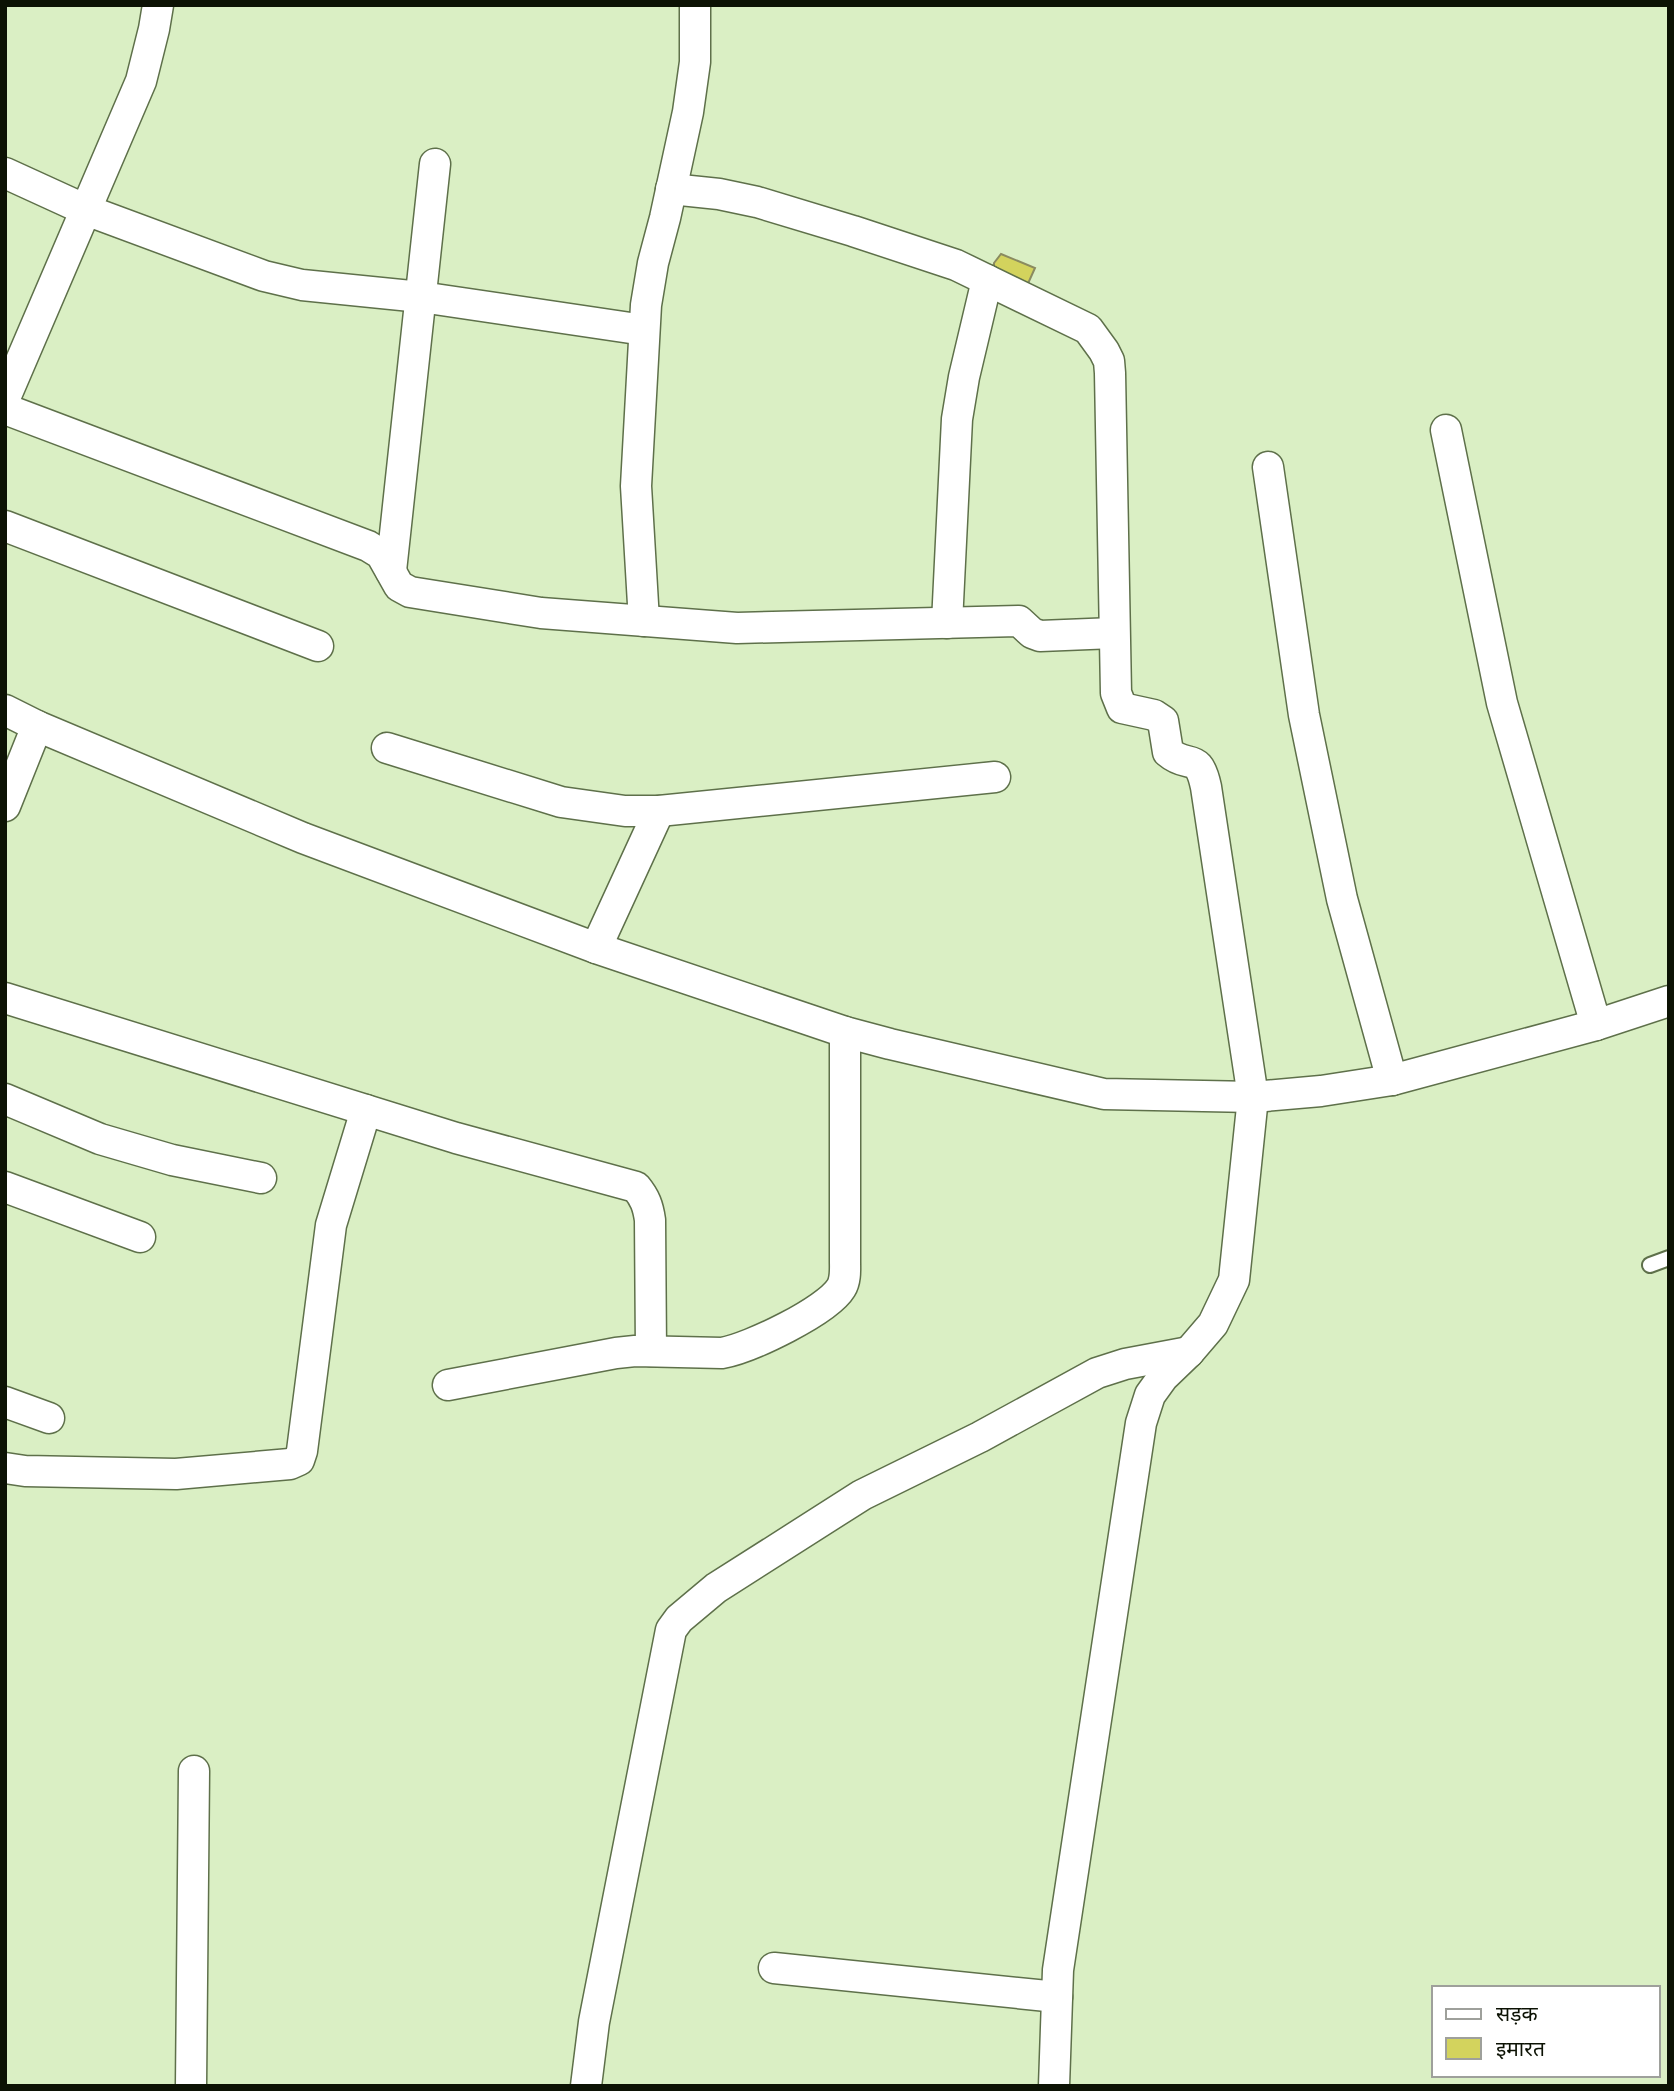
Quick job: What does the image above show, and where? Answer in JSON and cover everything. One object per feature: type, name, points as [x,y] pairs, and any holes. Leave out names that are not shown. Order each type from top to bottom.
[{"type":"street","points":[[5,398],[141,81],[158,5]]},
{"type":"street","points":[[644,621],[636,486],[646,304],[688,112],[695,62],[695,5]]},
{"type":"street","points":[[391,571],[435,164]]},
{"type":"street","points":[[5,173],[86,210],[264,276],[302,285],[421,298],[644,330]]},
{"type":"street","points":[[671,189],[719,194],[757,202],[956,265],[1088,329],[1109,361],[1115,693],[1122,708],[1154,715],[1163,721],[1168,752],[1181,760],[1194,761],[1203,773],[1253,1097],[1234,1280],[1213,1324],[1163,1377],[1150,1395],[1141,1423],[1058,1970],[1054,2086]]},
{"type":"street","points":[[947,623],[957,419],[987,280]]},
{"type":"street","points":[[5,408],[368,546],[381,554],[399,586],[410,592],[541,612],[737,628],[1019,621],[1032,633],[1040,636],[1114,633]]},
{"type":"street","points":[[1446,430],[1502,703],[1596,1025]]},
{"type":"street","points":[[1268,467],[1304,715],[1342,899],[1392,1080]]},
{"type":"street","points":[[5,526],[318,646]]},
{"type":"street","points":[[5,710],[303,838],[596,948],[845,1032],[1104,1094],[1253,1097],[1321,1091],[1392,1080],[1596,1025],[1669,1001]]},
{"type":"street","points":[[5,806],[37,726]]},
{"type":"street","points":[[387,748],[561,802],[625,811],[659,810],[995,777]]},
{"type":"street","points":[[596,948],[659,810]]},
{"type":"street","points":[[5,998],[456,1138],[636,1187],[648,1206],[650,1220],[651,1352]]},
{"type":"street","points":[[447,1385],[635,1350],[722,1353],[735,1351],[824,1306],[844,1284],[845,1032]]},
{"type":"street","points":[[5,1099],[100,1139],[172,1160],[261,1178]]},
{"type":"street","points":[[5,1468],[25,1471],[176,1474],[290,1464],[299,1460],[331,1225],[366,1110]]},
{"type":"street","points":[[5,1187],[140,1237]]},
{"type":"street","points":[[586,2086],[594,2022],[671,1630],[679,1619],[716,1588],[862,1495],[980,1437],[1097,1373],[1125,1364],[1189,1352]]},
{"type":"street","points":[[5,1402],[48,1418]]},
{"type":"street","points":[[191,2086],[194,1771]]},
{"type":"street","points":[[774,1968],[1057,1997]]},
{"type":"lane","points":[[1650,1265],[1669,1258]]},
{"type":"building","points":[[1001,254],[1035,268],[1026,288],[994,275],[994,263]]}]
